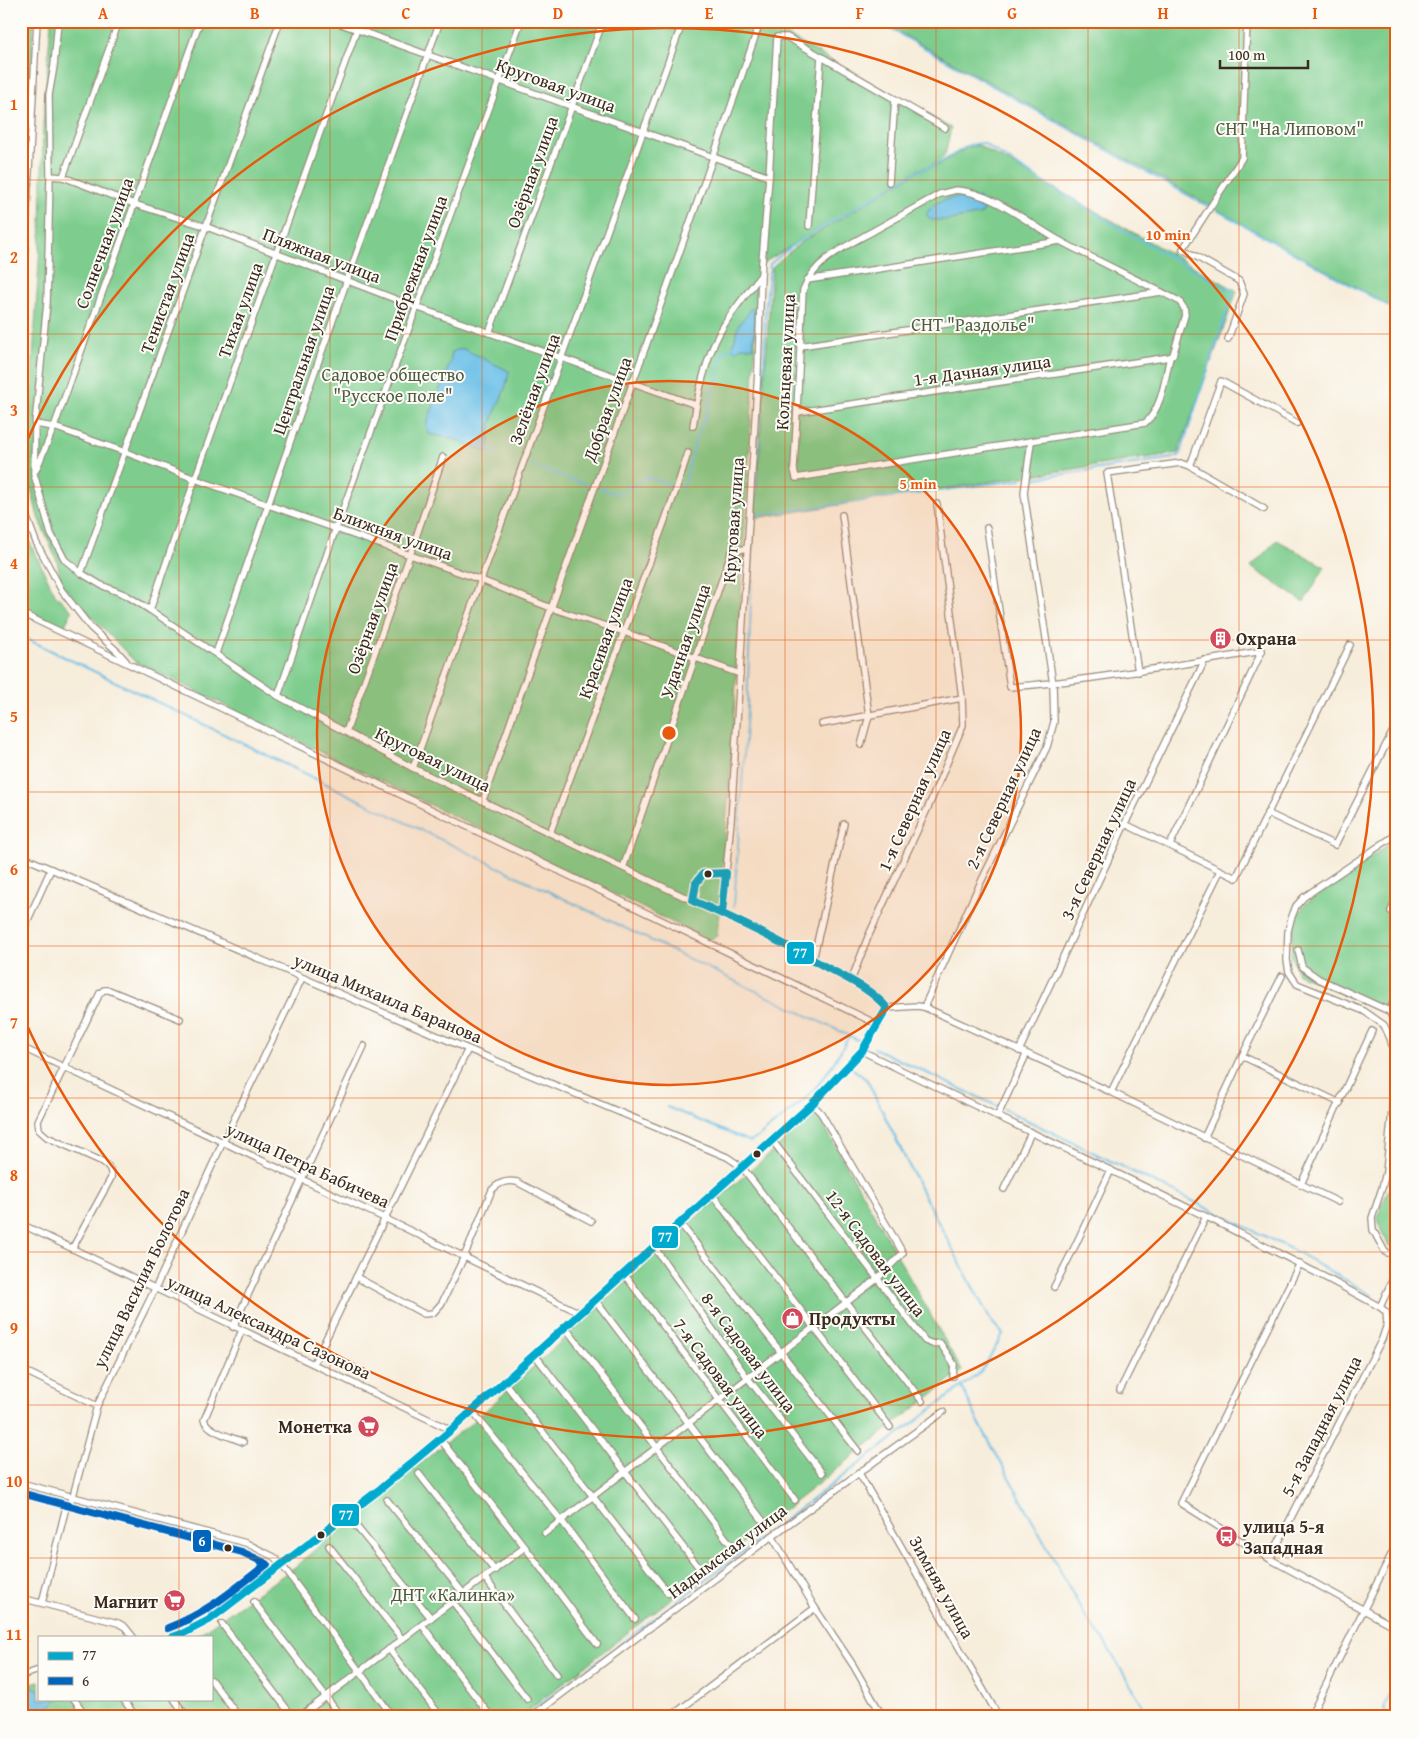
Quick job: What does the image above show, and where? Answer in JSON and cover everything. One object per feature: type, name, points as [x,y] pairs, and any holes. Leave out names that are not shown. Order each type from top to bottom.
[{"type":"street","points":[[21,319],[37,21]]},
{"type":"street","name":"Круговая улица","points":[[58,21],[49,95],[50,176],[47,303],[35,424],[34,474],[51,534],[65,560],[80,573],[101,585],[126,595],[150,610],[278,696],[413,768],[722,913],[731,821],[758,370],[761,275],[777,36],[787,37],[820,57]]},
{"type":"street","points":[[63,177],[119,21]]},
{"type":"street","name":"Солнечная улица","points":[[34,474],[54,427],[200,21]]},
{"type":"street","name":"Тенистая улица","points":[[80,573],[280,21]]},
{"type":"street","name":"Круговая улица","points":[[333,21],[769,177]]},
{"type":"street","name":"Тихая улица","points":[[150,610],[195,478],[360,21]]},
{"type":"street","name":"Центральная улица","points":[[216,653],[440,21]]},
{"type":"street","name":"Прибрежная улица","points":[[278,696],[336,528],[522,21]]},
{"type":"street","name":"Озёрная улица","points":[[490,333],[603,21]]},
{"type":"street","name":"Зелёная улица","points":[[413,768],[683,21]]},
{"type":"street","points":[[1228,339],[1244,294],[1240,281],[1184,249],[1242,158],[1247,21]]},
{"type":"street","name":"Добрая улица","points":[[483,800],[714,158],[758,28]]},
{"type":"street","points":[[809,226],[820,57],[945,128]]},
{"type":"street","points":[[889,182],[895,99]]},
{"type":"street","name":"Пляжная улица","points":[[50,176],[63,177],[134,204],[206,227],[416,307],[696,405]]},
{"type":"street","name":"Кольцевая улица","points":[[956,190],[969,191],[986,197],[1060,241],[1179,301],[1184,308],[1185,315],[1152,418],[1145,423],[796,478],[794,469],[803,290],[807,280],[823,262],[845,246],[940,194],[956,190]]},
{"type":"street","points":[[807,280],[1060,241]]},
{"type":"street","points":[[693,426],[696,405],[710,356],[724,323],[761,275]]},
{"type":"street","points":[[800,346],[1161,292]]},
{"type":"street","name":"1-я Дачная улица","points":[[798,412],[1170,357]]},
{"type":"street","points":[[1190,466],[1221,381],[1297,423]]},
{"type":"street","name":"Ближняя улица","points":[[35,424],[54,427],[125,452],[481,580],[551,608],[740,674]]},
{"type":"street","name":"2-я Северная улица","points":[[924,1007],[976,892],[1047,747],[1054,722],[1053,684],[1024,493],[1030,442]]},
{"type":"street","name":"Красивая улица","points":[[550,833],[688,453]]},
{"type":"street","name":"Озёрная улица","points":[[346,732],[410,555],[443,456]]},
{"type":"street","points":[[1138,672],[1107,474],[1182,463],[1264,509]]},
{"type":"street","points":[[21,502],[36,542],[62,591],[91,628],[118,652],[127,663]]},
{"type":"street","name":"1-я Северная улица","points":[[851,981],[868,938],[930,803],[963,725],[962,698],[937,504]]},
{"type":"street","points":[[842,516],[868,716],[861,745]]},
{"type":"street","points":[[987,528],[1010,687],[1053,684],[1138,672],[1262,651],[1170,845]]},
{"type":"street","name":"Удачная улица","points":[[623,868],[731,553],[746,548]]},
{"type":"street","points":[[21,613],[878,1025]]},
{"type":"street","points":[[1125,824],[1236,878],[1350,645]]},
{"type":"street","name":"3-я Северная улица","points":[[1019,1051],[1125,824],[1205,660]]},
{"type":"street","points":[[822,724],[962,698]]},
{"type":"street","points":[[1267,813],[1335,845],[1397,723]]},
{"type":"street","points":[[813,960],[844,824]]},
{"type":"street","points":[[1397,834],[1304,897],[1296,906],[1291,919],[1287,946],[1289,972],[1297,984],[1364,1011],[1384,1025],[1390,1038],[1395,1056],[1396,1070],[1386,1172],[1372,1218],[1373,1230],[1385,1252],[1397,1256]]},
{"type":"street","name":"улица Михаила Баранова","points":[[21,856],[468,1049],[726,1157],[742,1167]]},
{"type":"street","points":[[21,935],[52,869]]},
{"type":"street","points":[[1111,1092],[1220,871]]},
{"type":"street","points":[[1391,911],[1397,899]]},
{"type":"street","points":[[722,913],[869,990],[887,1008]]},
{"type":"street","points":[[1298,950],[1302,968],[1319,979],[1389,1011],[1397,1026]]},
{"type":"street","points":[[1204,1138],[1282,976]]},
{"type":"street","name":"улица Василия Болотова","points":[[42,1603],[65,1511],[73,1496],[97,1406],[302,978]]},
{"type":"street","points":[[72,1249],[112,1174],[110,1168],[103,1162],[46,1137],[39,1130],[38,1121],[100,993],[104,990],[109,990],[180,1019]]},
{"type":"street","points":[[1389,1011],[1397,996]]},
{"type":"street","points":[[887,1008],[924,1007],[1111,1092],[1338,1202]]},
{"type":"street","points":[[175,1636],[209,1620],[379,1490],[451,1430],[812,1104],[862,1051],[887,1008]]},
{"type":"street","points":[[1301,1184],[1372,1031]]},
{"type":"street","points":[[233,1326],[364,1046]]},
{"type":"street","name":"улица Петра Бабичева","points":[[21,1047],[384,1218],[580,1314]]},
{"type":"street","points":[[314,1363],[468,1049]]},
{"type":"street","points":[[862,1051],[1300,1263],[1380,1307],[1397,1270]]},
{"type":"street","points":[[997,1117],[1026,1055]]},
{"type":"street","points":[[1242,1056],[1340,1103]]},
{"type":"street","points":[[544,1533],[877,1279],[903,1254],[821,1113],[812,1104]]},
{"type":"street","points":[[1004,1190],[1031,1133]]},
{"type":"street","name":"12-я Садовая улица","points":[[772,1140],[925,1342],[940,1343],[954,1364],[953,1376]]},
{"type":"street","points":[[742,1167],[922,1401]]},
{"type":"street","points":[[1054,1287],[1076,1246],[1111,1170]]},
{"type":"street","points":[[356,1277],[424,1314],[436,1310],[442,1303],[464,1257],[492,1190],[502,1182],[518,1182],[591,1221]]},
{"type":"street","points":[[712,1194],[890,1427]]},
{"type":"street","points":[[1120,1390],[1206,1217]]},
{"type":"street","points":[[680,1223],[858,1451]]},
{"type":"street","name":"улица Александра Сазонова","points":[[21,1224],[451,1430]]},
{"type":"street","name":"8-я Садовая улица","points":[[654,1247],[747,1377],[822,1473]]},
{"type":"street","points":[[1300,1263],[1181,1503],[1270,1559],[1397,1628]]},
{"type":"street","name":"7-я Садовая улица","points":[[624,1274],[795,1500]]},
{"type":"street","points":[[594,1300],[763,1521]]},
{"type":"street","name":"5-я Западная улица","points":[[1270,1559],[1382,1339],[1387,1324],[1386,1312],[1380,1307]]},
{"type":"street","points":[[564,1327],[731,1545]]},
{"type":"street","points":[[242,1330],[204,1420],[205,1424],[211,1428],[243,1442]]},
{"type":"street","points":[[534,1354],[700,1569]]},
{"type":"street","points":[[21,1369],[97,1406]]},
{"type":"street","points":[[504,1382],[668,1593]]},
{"type":"street","points":[[472,1411],[561,1520],[635,1619]]},
{"type":"street","name":"Надымская улица","points":[[534,1716],[772,1536],[943,1412]]},
{"type":"street","points":[[440,1439],[525,1547],[597,1644]]},
{"type":"street","name":"Зимняя улица","points":[[859,1473],[999,1717]]},
{"type":"street","points":[[418,1474],[495,1571]]},
{"type":"street","points":[[21,1483],[246,1543],[274,1557],[282,1565],[392,1717]]},
{"type":"street","points":[[387,1500],[464,1594]]},
{"type":"street","points":[[356,1526],[431,1618]]},
{"type":"street","points":[[772,1536],[815,1608],[853,1665],[883,1717]]},
{"type":"street","points":[[1310,1717],[1397,1543]]},
{"type":"street","points":[[329,1546],[402,1639]]},
{"type":"street","points":[[299,1717],[525,1547]]},
{"type":"street","points":[[485,1578],[557,1675]]},
{"type":"street","points":[[21,1598],[118,1623],[125,1627],[133,1636]]},
{"type":"street","points":[[254,1602],[341,1717]]},
{"type":"street","points":[[453,1602],[527,1699]]},
{"type":"street","points":[[670,1717],[815,1608]]},
{"type":"street","points":[[222,1624],[293,1717]]},
{"type":"street","points":[[422,1625],[491,1717]]},
{"type":"street","points":[[389,1649],[441,1717]]},
{"type":"street","points":[[21,1676],[38,1670]]},
{"type":"street","points":[[212,1681],[238,1717]]},
{"type":"street","points":[[75,1700],[87,1717]]},
{"type":"street","points":[[124,1700],[136,1717]]},
{"type":"street","points":[[175,1700],[187,1717]]},
{"type":"green space","points":[[21,21],[34,21],[21,251]]},
{"type":"green space","name":"Садовое общество \"Русское поле\"","points":[[51,21],[762,21],[951,128],[946,152],[936,163],[919,169],[760,265],[732,749],[717,936],[709,940],[134,661],[62,585],[57,561],[38,517],[26,470],[41,230],[43,125]]},
{"type":"green space","name":"СНТ \"На Липовом\"","points":[[879,21],[1397,21],[1397,310]]},
{"type":"green space","name":"СНТ \"Раздолье\"","points":[[978,145],[1237,291],[1178,453],[755,518],[772,267],[800,243],[919,171],[936,166],[968,147]]},
{"type":"green space","points":[[21,512],[27,537],[55,594],[72,611],[64,627],[21,608]]},
{"type":"green space","points":[[1277,540],[1325,567],[1304,602],[1251,567]]},
{"type":"green space","points":[[1397,838],[1397,1044],[1385,1012],[1298,974],[1291,956],[1294,921],[1304,905]]},
{"type":"green space","name":"ДНТ «Калинка»","points":[[817,1113],[962,1371],[520,1717],[21,1717],[21,1686],[38,1681],[38,1700],[212,1700],[212,1636],[196,1636],[295,1567],[366,1506],[473,1422],[699,1215]]},
{"type":"green space","points":[[1397,1136],[1397,1249],[1388,1245],[1377,1217],[1393,1179]]},
{"type":"water","points":[[969,197],[979,198],[983,203],[984,210],[982,214],[950,220],[932,220],[926,215],[929,209],[939,202]]},
{"type":"water","points":[[750,309],[754,309],[753,348],[741,347],[736,352],[732,348],[737,329]]},
{"type":"water","points":[[462,348],[509,371],[506,386],[490,428],[488,452],[457,440],[429,434],[426,425],[450,363],[452,352]]},
{"type":"water","points":[[33,1686],[38,1689],[38,1700],[57,1700],[36,1715],[21,1715],[21,1703],[24,1700],[21,1700],[21,1696],[28,1693],[28,1690]]},
{"type":"waterway","points":[[876,21],[1207,206]]},
{"type":"waterway","points":[[734,906],[747,710],[754,515],[765,317],[770,264],[796,243],[919,170],[936,165],[969,145],[983,143],[1075,202],[1233,292],[1180,455],[1173,458],[1030,479]]},
{"type":"waterway","points":[[1218,211],[1397,311]]},
{"type":"waterway","points":[[683,489],[697,434],[705,419],[724,352],[734,346]]},
{"type":"waterway","points":[[489,449],[498,453]]},
{"type":"waterway","points":[[530,465],[590,486]]},
{"type":"waterway","points":[[600,488],[618,494],[647,477],[674,486]]},
{"type":"waterway","points":[[754,515],[1021,480]]},
{"type":"waterway","points":[[21,636],[860,1041]]},
{"type":"waterway","points":[[667,1107],[751,1142],[808,1096],[831,1067],[849,1036]]},
{"type":"waterway","points":[[874,1048],[999,1107]]},
{"type":"waterway","points":[[524,1717],[981,1372],[1003,1334],[991,1321],[920,1188],[867,1080],[853,1069]]},
{"type":"waterway","points":[[1004,1109],[1295,1251],[1372,1295]]},
{"type":"waterway","points":[[1388,1308],[1397,1316]]},
{"type":"waterway","points":[[962,1387],[977,1419],[1085,1616],[1102,1638],[1150,1717]]},
{"type":"waterway","points":[[1385,1717],[1385,1706],[1397,1676]]},
{"type":"transit line","name":"77","points":[[176,1636],[209,1620],[379,1490],[451,1430],[812,1104],[862,1051],[887,1008],[880,1001],[857,984],[792,948],[693,901],[696,883],[703,874],[726,873],[722,913]]},
{"type":"transit line","name":"6","points":[[21,1493],[242,1552],[267,1564],[232,1592],[208,1608],[168,1628]]},
{"type":"place","name":"Охрана","points":[[1220,638]]},
{"type":"place","name":"Продукты","points":[[793,1318]]},
{"type":"place","name":"Монетка","points":[[368,1426]]},
{"type":"place","name":"улица 5-я Западная","points":[[1227,1536]]},
{"type":"place","name":"Магнит","points":[[174,1601]]}]
